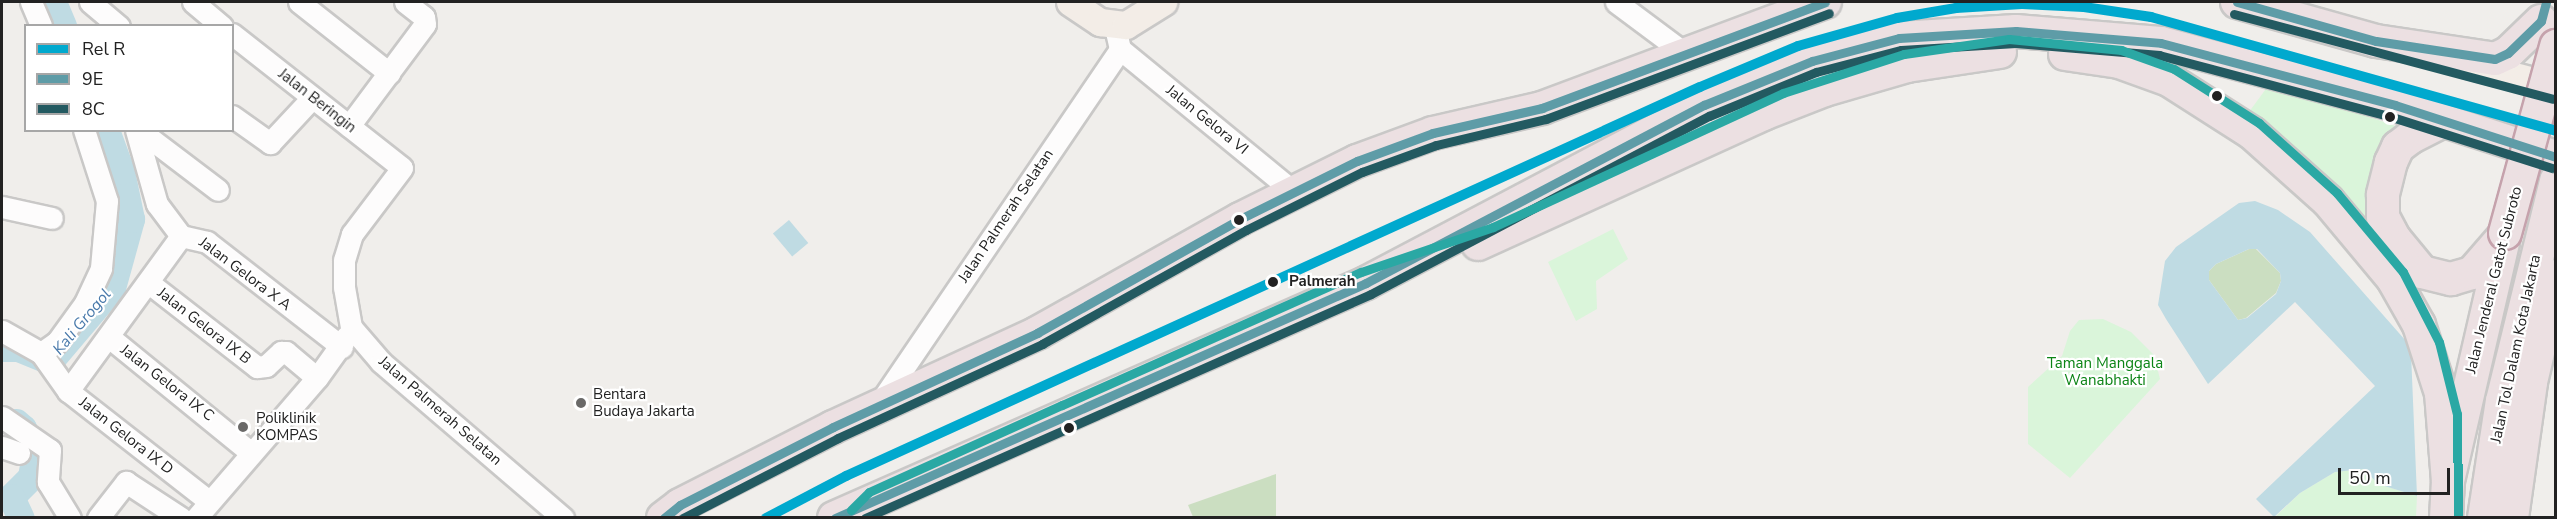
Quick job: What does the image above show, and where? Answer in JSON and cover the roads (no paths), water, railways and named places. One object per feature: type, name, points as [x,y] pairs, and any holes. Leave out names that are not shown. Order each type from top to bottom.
[{"type":"highway","points":[[663,518],[690,500],[879,405],[1037,333],[1293,191],[1395,144],[1542,108],[1825,2]]},
{"type":"highway","points":[[2237,2],[2376,40],[2495,59],[2508,53],[2547,23]]},
{"type":"highway","points":[[2547,23],[2541,58],[2556,71]]},
{"type":"highway","name":"Jalan Jenderal Gatot Subroto","points":[[2446,518],[2448,481],[2505,235],[2547,23]]},
{"type":"highway","points":[[834,518],[867,510],[1366,284],[1704,105],[1812,61],[1899,38],[2161,43],[2272,70],[2556,157]]},
{"type":"highway","points":[[2013,41],[2119,62],[2169,80],[2228,115],[2312,185],[2393,279],[2419,325],[2441,393],[2448,481]]},
{"type":"highway","points":[[2443,121],[2398,147],[2391,162],[2383,195],[2384,217],[2394,238],[2422,272],[2451,279],[2472,273],[2505,235]]},
{"type":"highway","name":"Jalan Tol Dalam Kota Jakarta","points":[[2512,518],[2532,318],[2556,181]]},
{"type":"highway","name":"Jalan Tol Dalam Kota Jakarta","points":[[2484,518],[2502,401],[2532,318],[2556,276]]},
{"type":"main road","points":[[1070,2],[1100,22],[1111,25],[1126,25],[1147,3]]},
{"type":"main road","points":[[2376,40],[2556,87]]},
{"type":"street","points":[[31,2],[40,24]]},
{"type":"street","points":[[90,2],[117,24]]},
{"type":"street","points":[[193,2],[220,24]]},
{"type":"street","points":[[299,2],[389,73]]},
{"type":"street","points":[[349,126],[426,22],[405,2]]},
{"type":"street","points":[[1616,2],[1687,55]]},
{"type":"street","name":"Jalan Gelora VI","points":[[1111,25],[1293,191]]},
{"type":"street","name":"Jalan Palmerah Selatan","points":[[879,405],[1111,25]]},
{"type":"street","name":"Jalan Beringin","points":[[234,36],[402,168],[352,234],[344,260],[344,287],[351,327]]},
{"type":"street","points":[[234,117],[270,143],[312,98]]},
{"type":"street","points":[[45,358],[85,303],[101,268],[107,201],[85,132]]},
{"type":"street","name":"Jalan Gelora X A","points":[[139,132],[157,204],[182,236],[197,237],[207,242],[342,347]]},
{"type":"street","points":[[141,132],[218,190]]},
{"type":"street","points":[[2,207],[52,218]]},
{"type":"street","name":"Jalan Gelora IX D","points":[[182,236],[68,391],[202,509]]},
{"type":"street","name":"Jalan Gelora IX B","points":[[149,283],[257,367],[266,366],[281,352],[286,352],[317,378]]},
{"type":"street","points":[[202,509],[317,378],[342,347],[351,327]]},
{"type":"street","name":"Jalan Palmerah Selatan","points":[[351,327],[381,362],[563,518]]},
{"type":"street","points":[[2,331],[45,358],[68,391]]},
{"type":"street","name":"Jalan Gelora IX C","points":[[109,337],[251,453]]},
{"type":"street","points":[[8,421],[50,450],[48,482],[70,518]]},
{"type":"street","points":[[98,518],[126,482],[181,518]]},
{"type":"water","points":[[2255,201],[2278,210],[2310,232],[2406,341],[2411,353],[2417,496],[2378,484],[2364,469],[2335,472],[2300,493],[2274,517],[2256,499],[2375,386],[2295,302],[2208,384],[2158,305],[2165,261],[2176,247],[2239,203]],"holes":[[[2249,249],[2257,249],[2280,273],[2281,281],[2276,294],[2247,318],[2238,320],[2209,280],[2209,271],[2216,264]]]},
{"type":"water","points":[[789,220],[808,243],[792,256],[773,233]]},
{"type":"waterway","name":"Kali Grogol","points":[[53,2],[62,24]]},
{"type":"waterway","name":"Kali Grogol","points":[[2,348],[18,348],[50,361],[112,288],[131,219],[121,171],[107,132]]},
{"type":"waterway","name":"Kali Grogol","points":[[16,422],[23,428],[35,454],[31,477],[11,497],[21,518]]},
{"type":"rail line","name":"R","points":[[766,518],[846,476],[1700,87],[1798,46],[1897,18],[1956,8],[2022,4],[2084,7],[2151,17],[2556,131]]},
{"type":"place","name":"Palmerah","points":[[1273,282]]},
{"type":"place","name":"Bentara Budaya Jakarta","points":[[581,403]]},
{"type":"place","name":"Poliklinik KOMPAS","points":[[243,427]]},
{"type":"park label","name":"Taman Manggala Wanabhakti","points":[[2105,372]]}]
